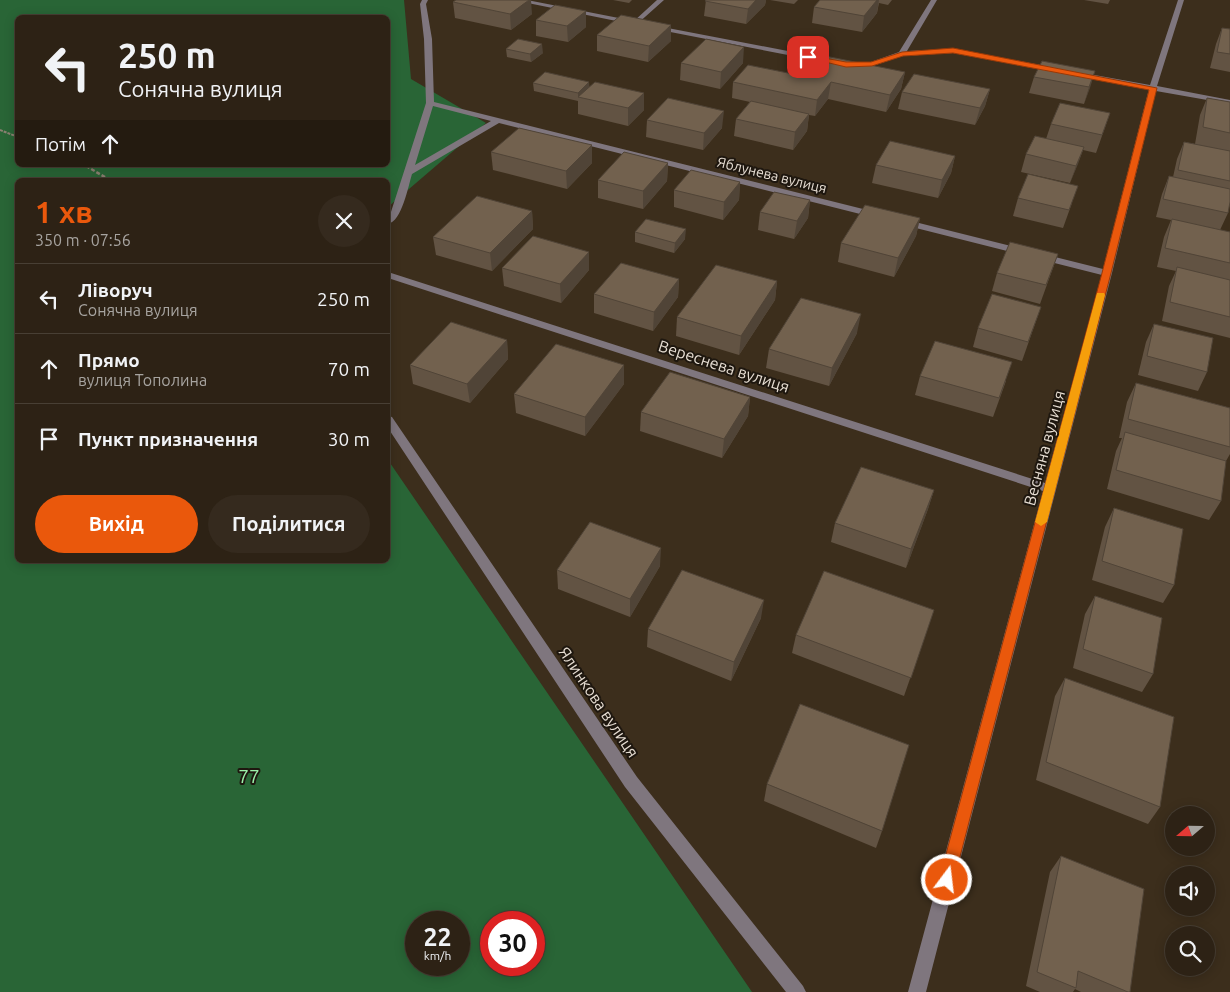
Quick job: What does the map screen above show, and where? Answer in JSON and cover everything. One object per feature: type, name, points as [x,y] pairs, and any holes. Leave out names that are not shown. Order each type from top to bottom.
[{"type":"street","points":[[390,219],[394,216],[430,103],[428,39],[423,4],[425,0]]},
{"type":"street","points":[[516,0],[846,64],[872,64],[902,54],[953,50],[1230,102]]},
{"type":"street","points":[[636,23],[661,0]]},
{"type":"street","points":[[902,54],[934,0]]},
{"type":"street","name":"Весняна вулиця","points":[[917,992],[1107,273],[1153,88],[1181,0]]},
{"type":"street","name":"Яблунева вулиця","points":[[430,103],[1107,273]]},
{"type":"street","points":[[408,174],[498,120]]},
{"type":"street","name":"Вереснева вулиця","points":[[390,276],[1050,489]]},
{"type":"street","name":"Ялинкова вулиця","points":[[390,423],[632,782],[797,992]]},
{"type":"path","points":[[0,130],[15,136]]},
{"type":"path","points":[[87,167],[107,178]]},
{"type":"green space","name":"77","points":[[0,0],[404,0],[411,79],[486,123],[390,205],[390,178],[15,178],[15,563],[390,563],[390,463],[752,992],[0,992]]},
{"type":"building","points":[[456,0],[529,0],[510,14],[453,2]]},
{"type":"building","points":[[706,0],[756,0],[748,9]]},
{"type":"building","points":[[820,0],[877,0],[864,16],[814,7]]},
{"type":"building","points":[[555,5],[586,11],[567,26],[536,20]]},
{"type":"building","points":[[621,15],[671,25],[649,46],[597,35]]},
{"type":"building","points":[[1222,28],[1230,29],[1230,54],[1217,52]]},
{"type":"building","points":[[518,39],[542,44],[530,54],[506,49]]},
{"type":"building","points":[[706,39],[744,47],[721,72],[681,63]]},
{"type":"building","points":[[810,53],[905,72],[890,95],[831,82],[817,100],[733,82],[748,65],[793,74]]},
{"type":"building","points":[[1042,61],[1095,71],[1089,87],[1034,77]]},
{"type":"building","points":[[545,72],[589,82],[578,93],[533,83]]},
{"type":"building","points":[[914,74],[990,89],[980,108],[902,92]]},
{"type":"building","points":[[595,82],[644,93],[628,108],[578,97]]},
{"type":"building","points":[[668,98],[724,111],[704,133],[647,120]]},
{"type":"building","points":[[1207,98],[1230,102],[1230,133],[1203,127]]},
{"type":"building","points":[[751,101],[809,114],[795,132],[736,119]]},
{"type":"building","points":[[1060,103],[1110,113],[1102,135],[1051,124]]},
{"type":"building","points":[[519,128],[592,145],[566,171],[491,152]]},
{"type":"building","points":[[1035,136],[1084,147],[1076,166],[1026,154]]},
{"type":"building","points":[[890,141],[955,156],[942,180],[876,165]]},
{"type":"building","points":[[1184,142],[1230,151],[1230,181],[1178,170]]},
{"type":"building","points":[[624,152],[668,163],[643,191],[598,180]]},
{"type":"building","points":[[691,170],[740,182],[724,202],[674,190]]},
{"type":"building","points":[[1028,174],[1078,186],[1069,210],[1018,198]]},
{"type":"building","points":[[1169,176],[1230,189],[1228,213],[1163,199]]},
{"type":"building","points":[[774,192],[810,200],[797,221],[760,212]]},
{"type":"building","points":[[477,196],[532,211],[490,253],[433,237]]},
{"type":"building","points":[[865,205],[920,218],[898,258],[841,243]]},
{"type":"building","points":[[646,219],[686,229],[675,243],[635,232]]},
{"type":"building","points":[[1172,219],[1230,232],[1230,263],[1165,248]]},
{"type":"building","points":[[533,236],[589,252],[560,284],[502,268]]},
{"type":"building","points":[[1010,242],[1058,254],[1046,285],[997,273]]},
{"type":"building","points":[[621,263],[679,279],[654,312],[594,294]]},
{"type":"building","points":[[716,265],[777,281],[741,336],[677,317]]},
{"type":"building","points":[[1177,267],[1230,280],[1230,317],[1170,302]]},
{"type":"building","points":[[992,294],[1041,307],[1028,342],[978,328]]},
{"type":"building","points":[[801,298],[861,314],[832,368],[769,349]]},
{"type":"building","points":[[451,322],[507,340],[467,384],[410,365]]},
{"type":"building","points":[[1154,324],[1213,338],[1207,372],[1147,356]]},
{"type":"building","points":[[935,341],[1012,362],[999,398],[920,376]]},
{"type":"building","points":[[556,344],[624,365],[585,417],[514,394]]},
{"type":"building","points":[[670,372],[750,397],[724,439],[641,412]]},
{"type":"building","points":[[1136,383],[1230,408],[1230,447],[1128,419]]},
{"type":"building","points":[[1125,432],[1226,461],[1221,501],[1116,470]]},
{"type":"building","points":[[861,467],[934,490],[911,549],[835,523]]},
{"type":"building","points":[[1114,508],[1183,529],[1174,585],[1102,561]]},
{"type":"building","points":[[590,522],[661,548],[630,599],[557,570]]},
{"type":"building","points":[[682,570],[764,600],[734,662],[648,629]]},
{"type":"building","points":[[824,571],[934,610],[911,678],[796,635]]},
{"type":"building","points":[[1095,596],[1162,618],[1153,674],[1083,649]]},
{"type":"building","points":[[1065,678],[1174,717],[1160,807],[1046,762]]},
{"type":"building","points":[[800,704],[909,745],[882,831],[767,784]]},
{"type":"building","points":[[1061,856],[1144,889],[1130,992],[1078,971],[1076,988],[1037,972]]},
{"type":"slow traffic","points":[[1041,522],[1101,295]]},
{"type":"route","points":[[808,57],[846,64],[872,64],[902,54],[953,50],[1153,88],[1107,273],[947,880]]}]
